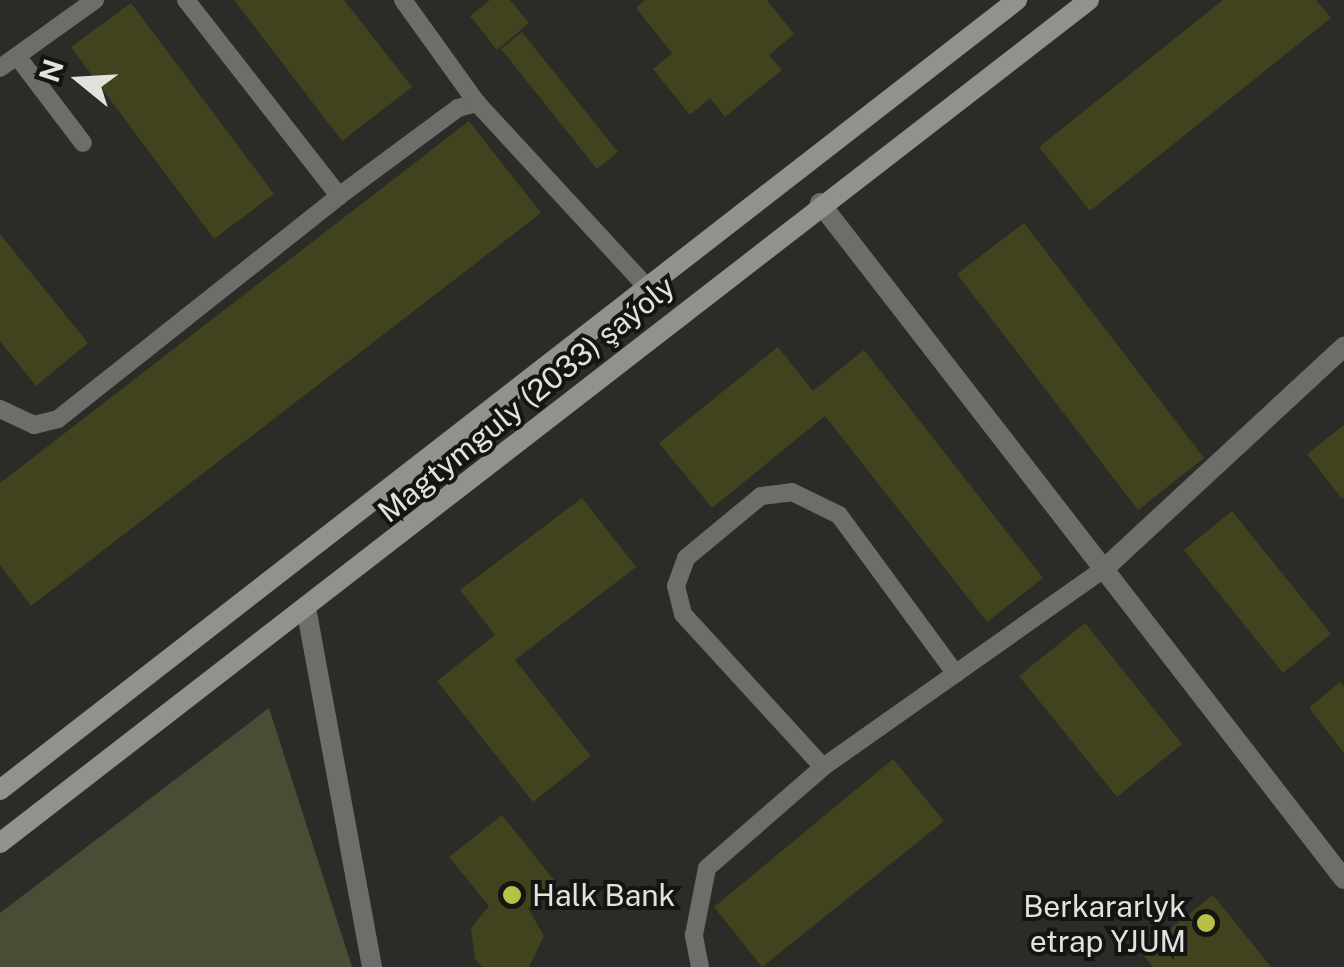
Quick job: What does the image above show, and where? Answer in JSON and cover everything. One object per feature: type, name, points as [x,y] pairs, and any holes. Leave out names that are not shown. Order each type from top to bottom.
[{"type":"main road","name":"Magtymguly (2033) şaýoly","points":[[0,790],[644,283],[1017,0]]},
{"type":"main road","name":"Magtymguly (2033) şaýoly","points":[[0,843],[307,612],[820,203],[1088,0]]},
{"type":"street","points":[[820,203],[1340,865]]},
{"type":"street","points":[[1105,568],[1344,348]]},
{"type":"street","points":[[307,612],[372,967]]},
{"type":"lane","points":[[0,68],[20,60],[95,0]]},
{"type":"lane","points":[[186,0],[339,196]]},
{"type":"lane","points":[[403,0],[477,102],[644,283]]},
{"type":"lane","points":[[20,60],[83,143]]},
{"type":"lane","points":[[0,409],[34,424],[58,420],[339,196],[458,108],[477,102]]},
{"type":"lane","points":[[824,767],[683,614],[676,586],[686,558],[760,496],[792,492],[839,515],[956,674]]},
{"type":"lane","points":[[700,967],[694,935],[707,868],[824,767],[1105,568]]},
{"type":"green space","points":[[269,708],[352,967],[0,967],[0,913]]},
{"type":"building","points":[[234,0],[344,0],[412,87],[342,141]]},
{"type":"building","points":[[490,0],[510,0],[529,23],[497,50],[470,16]]},
{"type":"building","points":[[645,0],[767,0],[794,34],[769,55],[782,70],[725,117],[710,98],[690,115],[653,69],[672,53],[636,8]]},
{"type":"building","points":[[1223,0],[1316,0],[1331,18],[1090,211],[1039,147]]},
{"type":"building","points":[[131,3],[274,194],[214,239],[71,47]]},
{"type":"building","points":[[522,32],[618,152],[597,169],[501,49]]},
{"type":"building","points":[[469,121],[541,213],[31,606],[0,565],[0,483]]},
{"type":"building","points":[[1024,223],[1204,458],[1138,510],[957,274]]},
{"type":"building","points":[[0,234],[88,343],[36,386],[0,341]]},
{"type":"building","points":[[778,347],[813,391],[864,350],[1043,578],[987,622],[825,416],[712,508],[659,443]]},
{"type":"building","points":[[1344,425],[1344,497],[1342,499],[1307,454]]},
{"type":"building","points":[[582,498],[636,567],[515,660],[591,756],[533,802],[437,681],[495,635],[460,590]]},
{"type":"building","points":[[1232,511],[1331,634],[1283,673],[1184,550]]},
{"type":"building","points":[[1085,623],[1182,744],[1117,797],[1019,676]]},
{"type":"building","points":[[1340,682],[1344,687],[1344,753],[1309,708]]},
{"type":"building","points":[[893,759],[944,821],[762,967],[714,907]]},
{"type":"building","name":"Halk Bank","points":[[502,815],[558,885],[528,908],[544,936],[529,967],[482,967],[475,959],[471,928],[489,906],[449,857]]},
{"type":"building","name":"Berkararlyk etrap YJUM","points":[[1213,895],[1271,967],[1153,967],[1141,952]]},
{"type":"place","name":"Halk Bank","points":[[512,895]]},
{"type":"place","name":"Berkararlyk etrap YJUM","points":[[1206,923]]}]
